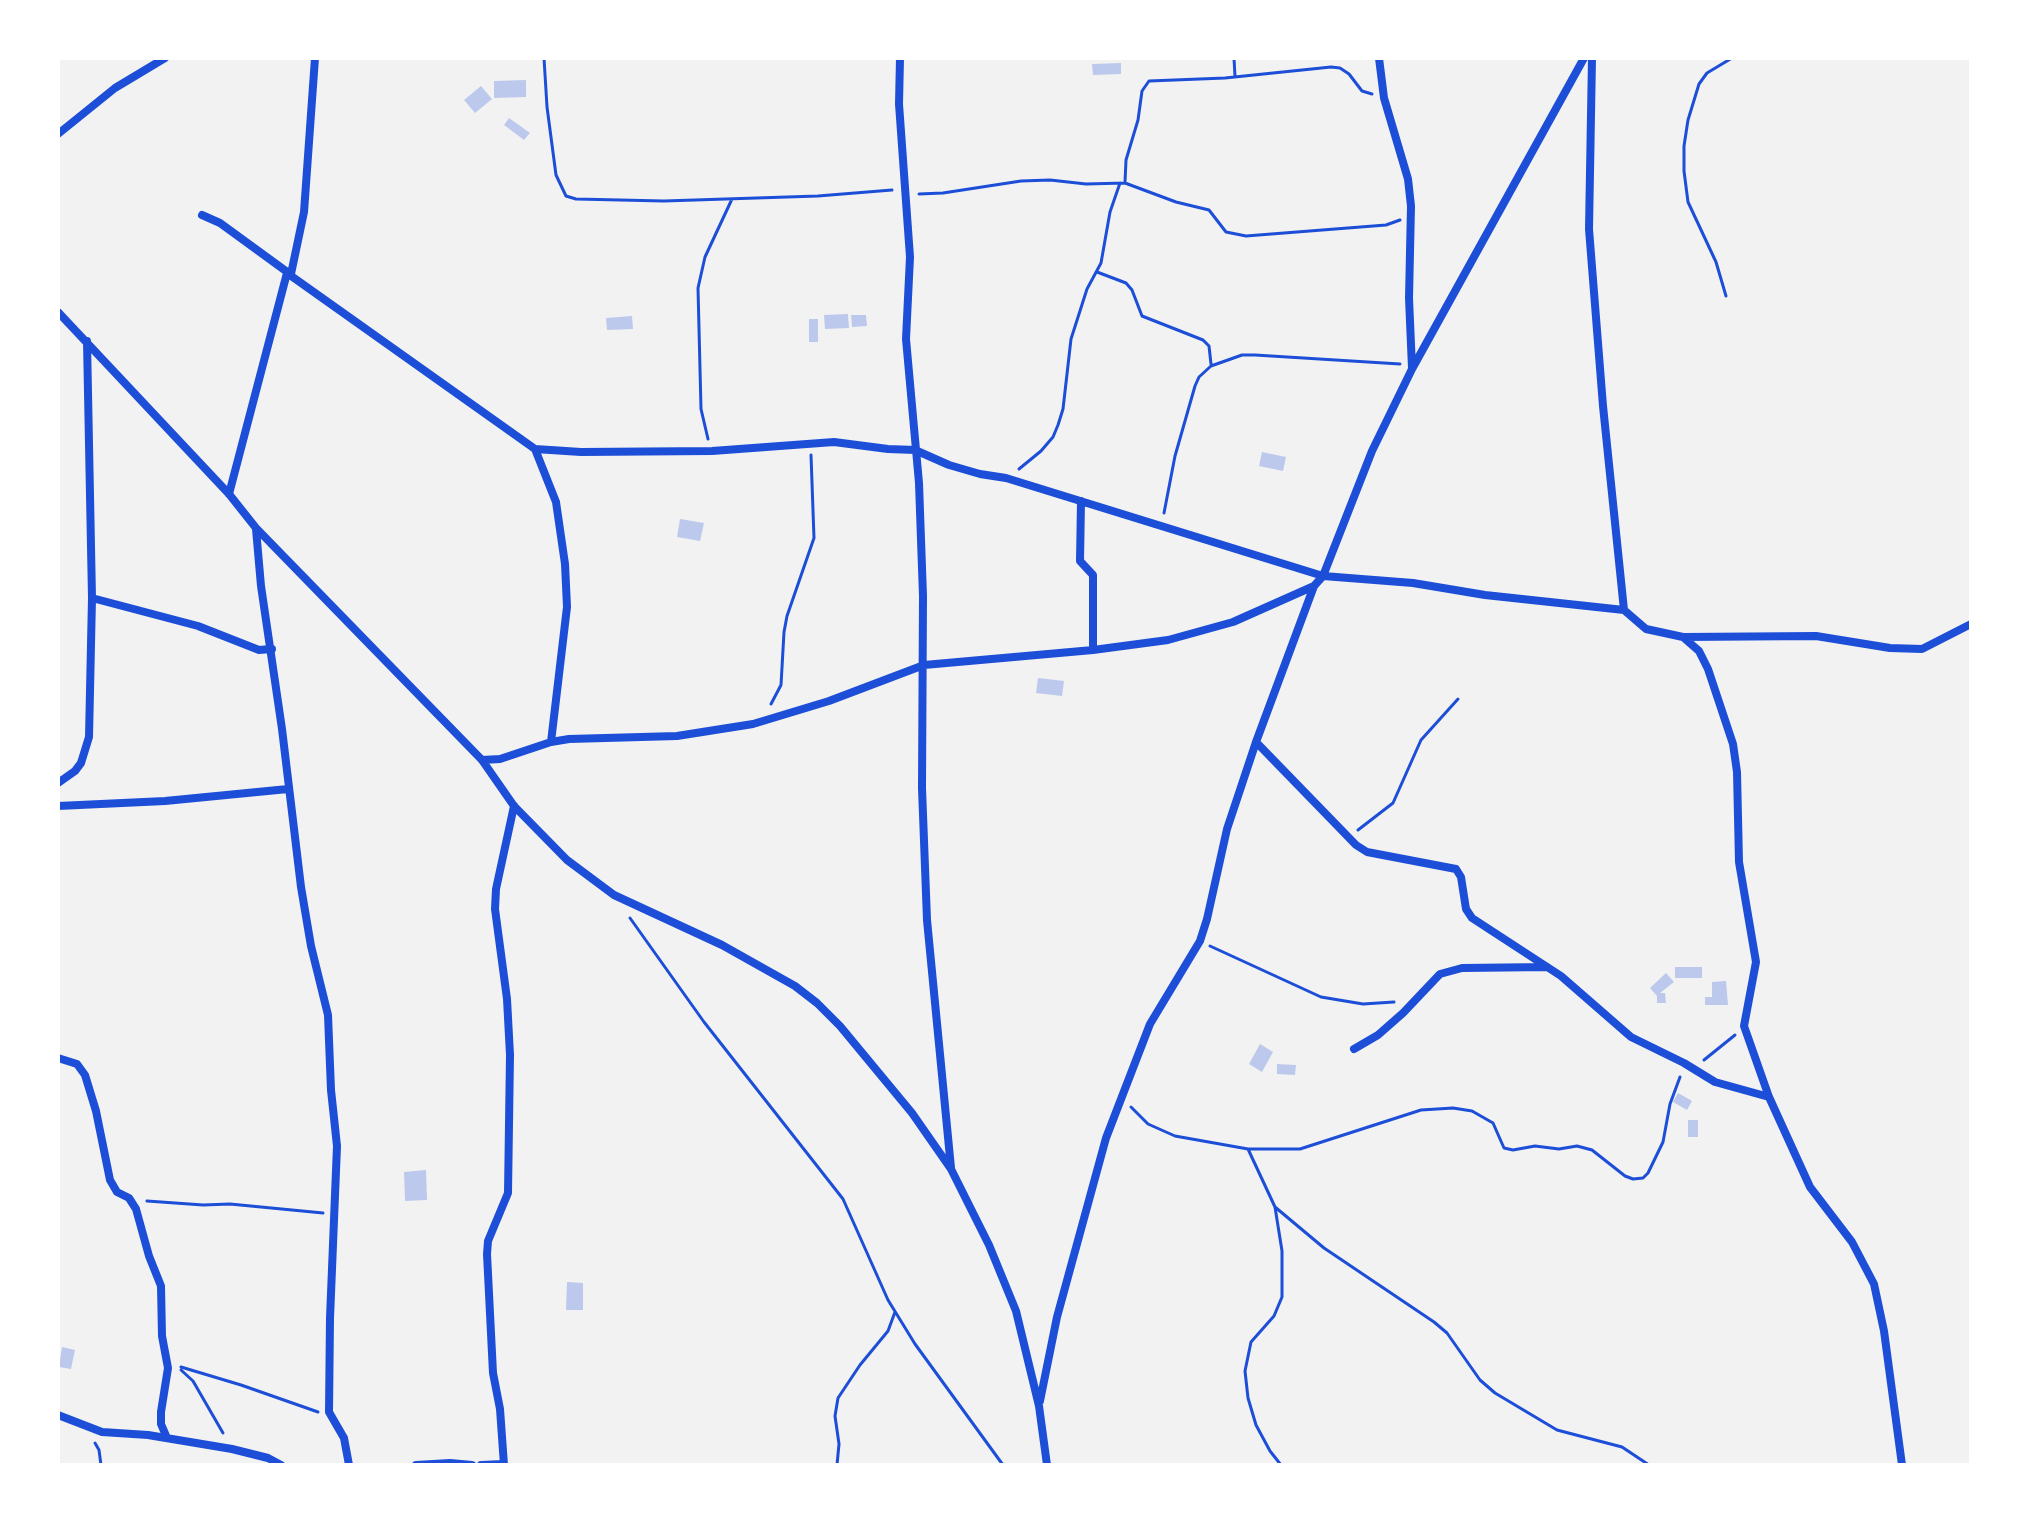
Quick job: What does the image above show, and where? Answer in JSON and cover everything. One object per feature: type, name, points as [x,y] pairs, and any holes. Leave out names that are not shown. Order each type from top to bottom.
[{"type":"street","points":[[58,134],[115,88],[165,58]]},
{"type":"street","points":[[229,494],[304,212],[315,58]]},
{"type":"street","points":[[900,58],[899,104],[910,257],[906,339],[919,497],[924,665],[922,788],[927,920],[951,1169]]},
{"type":"street","points":[[1379,58],[1382,88],[1408,179],[1412,367]]},
{"type":"street","points":[[1039,1406],[1061,1302],[1106,1138],[1150,1024],[1200,941],[1227,829],[1314,586],[1323,576],[1372,451],[1412,367],[1584,58]]},
{"type":"street","points":[[1592,58],[1589,229],[1624,610]]},
{"type":"street","points":[[202,215],[220,223],[535,449],[581,452],[712,451],[861,444],[915,450],[949,465],[1006,478],[1323,576],[1413,583],[1485,595],[1624,610],[1646,629],[1683,637],[1816,636],[1890,648],[1922,649],[1971,624]]},
{"type":"street","points":[[58,312],[229,494],[256,528],[482,760],[514,806],[567,860],[614,895],[722,945],[795,986],[817,1003],[912,1113],[951,1169],[989,1245],[1016,1311],[1039,1406],[1047,1465]]},
{"type":"street","points":[[58,783],[81,763],[89,737],[92,598],[87,341]]},
{"type":"street","points":[[535,449],[556,502],[565,564],[567,607],[551,742]]},
{"type":"street","points":[[1081,501],[1080,561],[1093,575],[1093,650]]},
{"type":"street","points":[[256,528],[261,586],[311,946],[328,1015],[337,1146],[329,1412],[345,1443],[349,1465]]},
{"type":"street","points":[[482,760],[500,759],[551,742],[677,736],[753,724],[829,701],[924,665],[1168,640],[1233,622],[1314,586]]},
{"type":"street","points":[[92,598],[198,626],[259,650],[272,649]]},
{"type":"street","points":[[1683,637],[1699,651],[1708,669],[1733,744],[1737,772],[1739,862],[1756,962],[1744,1026],[1769,1097],[1810,1187],[1852,1242],[1874,1284],[1884,1331],[1902,1465]]},
{"type":"street","points":[[1256,742],[1346,835],[1367,852],[1456,869],[1461,877],[1466,909],[1472,918],[1573,985],[1631,1037],[1715,1082],[1769,1097]]},
{"type":"street","points":[[58,806],[165,801],[288,789]]},
{"type":"street","points":[[481,1465],[503,1464],[500,1409],[493,1373],[487,1254],[488,1241],[508,1193],[510,1055],[507,999],[495,909],[496,889],[514,806]]},
{"type":"street","points":[[1354,1049],[1378,1035],[1440,974],[1451,969],[1548,967]]},
{"type":"street","points":[[58,1058],[77,1064],[85,1075],[113,1187],[131,1200],[136,1209],[163,1296],[162,1336],[168,1368],[161,1424],[167,1438]]},
{"type":"street","points":[[58,1415],[102,1432],[167,1438],[232,1449],[268,1458],[281,1465]]},
{"type":"street","points":[[416,1465],[472,1465]]},
{"type":"path","points":[[544,58],[556,175],[566,196],[576,199],[664,201],[906,191],[943,193],[1021,181],[1050,180],[1086,184],[1122,183],[1209,210],[1226,232],[1235,235],[1270,236],[1347,226],[1386,225],[1411,216]]},
{"type":"path","points":[[1234,58],[1235,77]]},
{"type":"path","points":[[1726,296],[1716,262],[1688,202],[1684,146],[1699,84],[1707,73],[1732,58]]},
{"type":"path","points":[[1006,478],[1041,451],[1053,437],[1063,409],[1071,339],[1087,289],[1097,272],[1110,212],[1122,183],[1138,120],[1142,91],[1149,81],[1235,77],[1331,67],[1349,74],[1362,91],[1371,94],[1382,88]]},
{"type":"path","points":[[712,451],[701,409],[698,288],[705,257],[732,199]]},
{"type":"path","points":[[1097,272],[1126,283],[1142,316],[1203,340],[1209,346],[1211,366]]},
{"type":"path","points":[[1164,527],[1163,515],[1175,456],[1199,377],[1211,366],[1242,355],[1255,355],[1412,367]]},
{"type":"path","points":[[753,724],[773,701],[781,685],[784,632],[814,538],[810,475],[812,444]]},
{"type":"path","points":[[1346,835],[1363,828],[1393,803],[1421,740],[1458,699]]},
{"type":"path","points":[[614,895],[704,1022],[843,1199],[895,1312],[1003,1465]]},
{"type":"path","points":[[1200,941],[1321,997],[1363,1004],[1390,1004],[1422,991]]},
{"type":"path","points":[[1122,1097],[1148,1124],[1175,1136],[1248,1149],[1300,1149],[1405,1114],[1453,1108],[1472,1111],[1493,1123],[1504,1148],[1513,1150],[1535,1146],[1559,1149],[1577,1146],[1592,1150],[1625,1176],[1643,1178],[1663,1142],[1670,1104],[1684,1063],[1699,1063],[1715,1053],[1744,1026]]},
{"type":"path","points":[[1248,1149],[1275,1207],[1282,1251],[1282,1297],[1274,1316],[1251,1342],[1245,1371],[1248,1398],[1256,1425],[1281,1465]]},
{"type":"path","points":[[131,1200],[191,1205],[230,1204],[335,1215]]},
{"type":"path","points":[[1275,1207],[1300,1231],[1434,1322],[1447,1333],[1480,1380],[1495,1393],[1557,1430],[1622,1447],[1649,1465]]},
{"type":"path","points":[[837,1465],[839,1444],[835,1416],[838,1398],[888,1331],[895,1312]]},
{"type":"path","points":[[232,1449],[193,1381],[174,1365],[302,1405],[336,1424]]},
{"type":"building","points":[[1121,63],[1121,74],[1093,75],[1092,64]]},
{"type":"building","points":[[526,80],[526,97],[494,98],[494,81]]},
{"type":"building","points":[[481,86],[492,99],[475,113],[464,100]]},
{"type":"building","points":[[509,118],[530,133],[524,140],[504,125]]},
{"type":"building","points":[[848,314],[849,328],[825,329],[824,315]]},
{"type":"building","points":[[851,315],[866,315],[867,326],[852,327]]},
{"type":"building","points":[[632,316],[633,329],[607,330],[606,318]]},
{"type":"building","points":[[809,319],[818,319],[818,342],[809,342]]},
{"type":"building","points":[[1262,452],[1286,457],[1283,471],[1259,466]]},
{"type":"building","points":[[680,519],[704,523],[700,541],[677,537]]},
{"type":"building","points":[[1038,678],[1064,681],[1062,696],[1036,693]]},
{"type":"building","points":[[1675,967],[1702,967],[1702,978],[1675,978]]},
{"type":"building","points":[[1666,973],[1674,982],[1660,993],[1665,993],[1666,1003],[1657,1003],[1657,996],[1650,988]]},
{"type":"building","points":[[1726,981],[1728,1005],[1705,1005],[1705,997],[1712,997],[1712,982]]},
{"type":"building","points":[[1260,1044],[1273,1052],[1262,1072],[1249,1064]]},
{"type":"building","points":[[1277,1064],[1296,1065],[1295,1075],[1277,1074]]},
{"type":"building","points":[[1678,1093],[1692,1101],[1687,1110],[1673,1102]]},
{"type":"building","points":[[1688,1120],[1698,1120],[1698,1137],[1688,1137]]},
{"type":"building","points":[[426,1170],[427,1200],[405,1201],[404,1172]]},
{"type":"building","points":[[567,1282],[583,1283],[583,1310],[566,1310]]},
{"type":"building","points":[[62,1347],[75,1350],[71,1369],[59,1367]]}]
